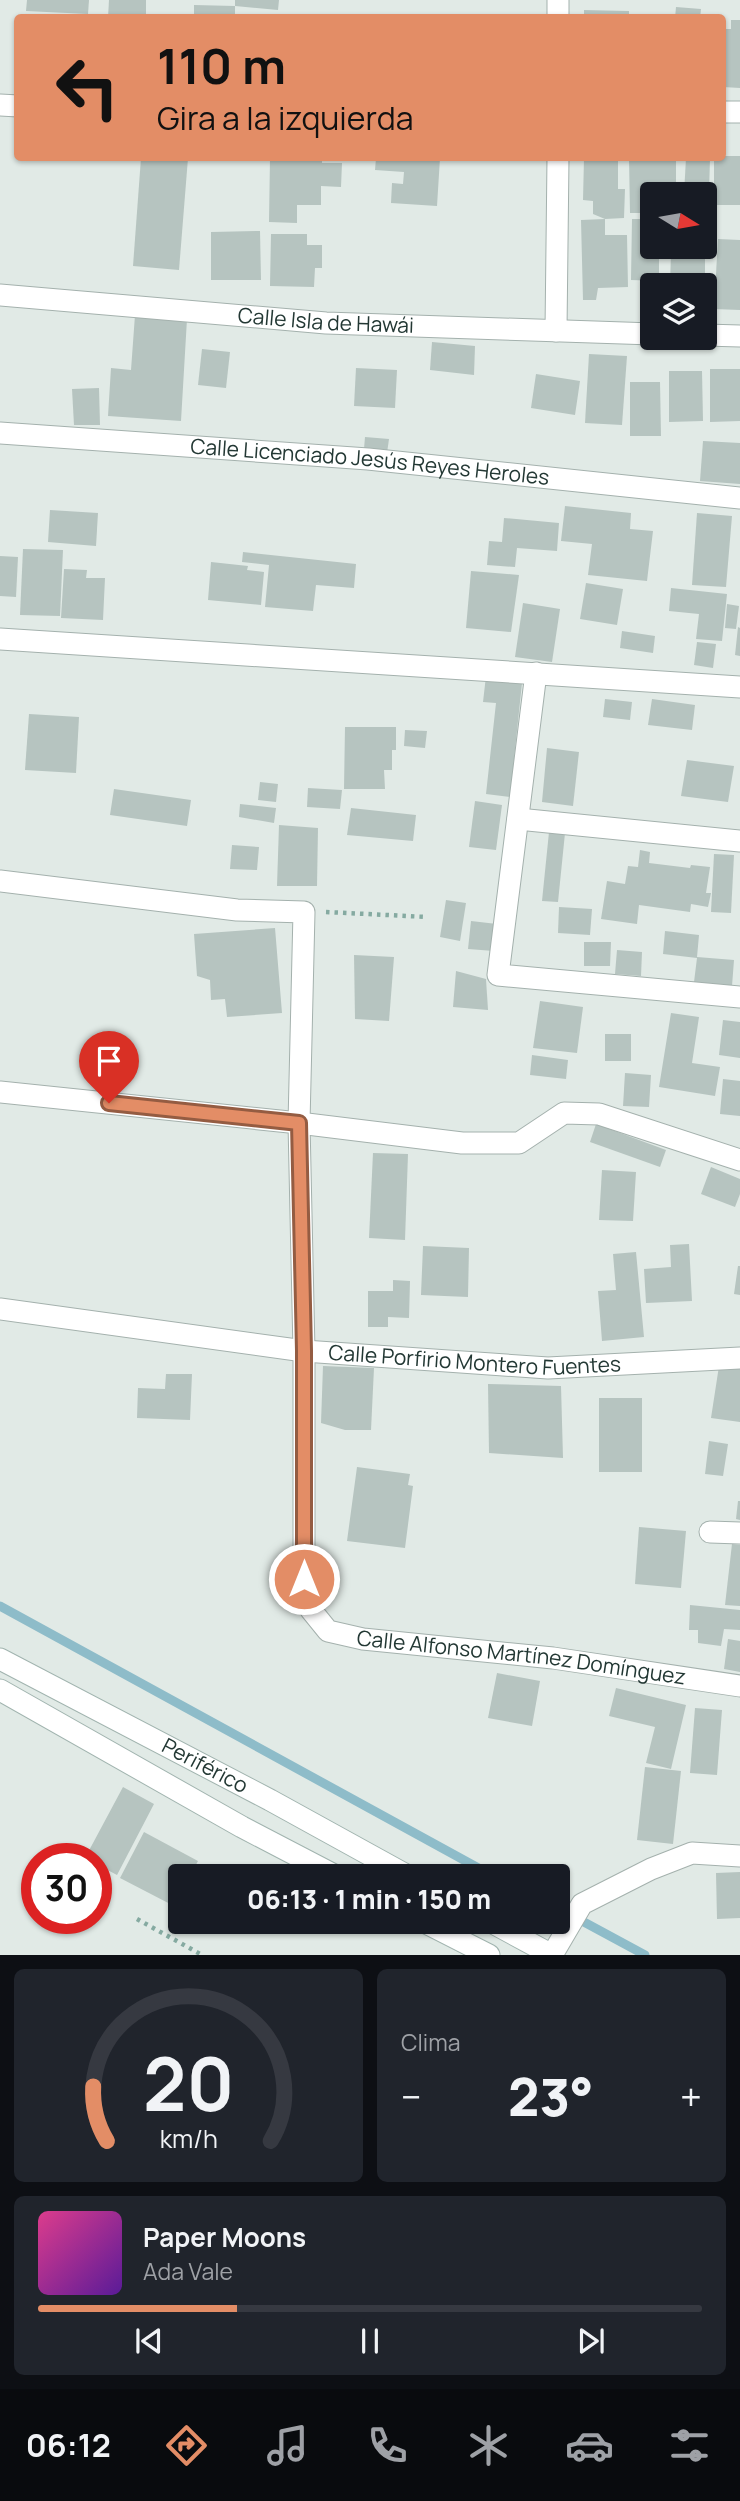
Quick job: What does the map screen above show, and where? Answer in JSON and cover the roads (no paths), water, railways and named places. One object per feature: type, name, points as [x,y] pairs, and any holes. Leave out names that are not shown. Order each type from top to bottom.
[{"type":"street","points":[[556,331],[558,161]]},
{"type":"street","name":"Calle Isla de Hawái","points":[[0,295],[326,323],[640,334]]},
{"type":"street","points":[[717,335],[740,336]]},
{"type":"street","name":"Calle Licenciado Jesús Reyes Heroles","points":[[0,433],[368,459],[740,498]]},
{"type":"street","points":[[0,639],[740,688]]},
{"type":"street","points":[[536,673],[498,975],[740,997]]},
{"type":"street","points":[[518,819],[740,841]]},
{"type":"street","points":[[0,881],[237,910],[304,912],[299,1123],[304,1351]]},
{"type":"street","points":[[0,1091],[462,1143],[519,1143],[564,1113],[599,1114],[740,1160]]},
{"type":"street","name":"Calle Porfirio Montero Fuentes","points":[[0,1309],[304,1351],[548,1368],[740,1358]]},
{"type":"street","name":"Calle Alfonso Martínez Domínguez","points":[[304,1351],[304,1579],[310,1610],[328,1631],[363,1639],[553,1658],[740,1686]]},
{"type":"street","points":[[710,1532],[740,1533]]},
{"type":"street","name":"Periférico","points":[[0,1658],[386,1864]]},
{"type":"street","name":"Periférico","points":[[0,1690],[242,1827],[313,1864]]},
{"type":"street","points":[[513,1934],[552,1955],[582,1903],[651,1869],[692,1853],[740,1856]]},
{"type":"street","points":[[448,1934],[489,1955]]},
{"type":"waterway","points":[[0,1606],[471,1864]]},
{"type":"waterway","points":[[570,1914],[645,1955]]}]
